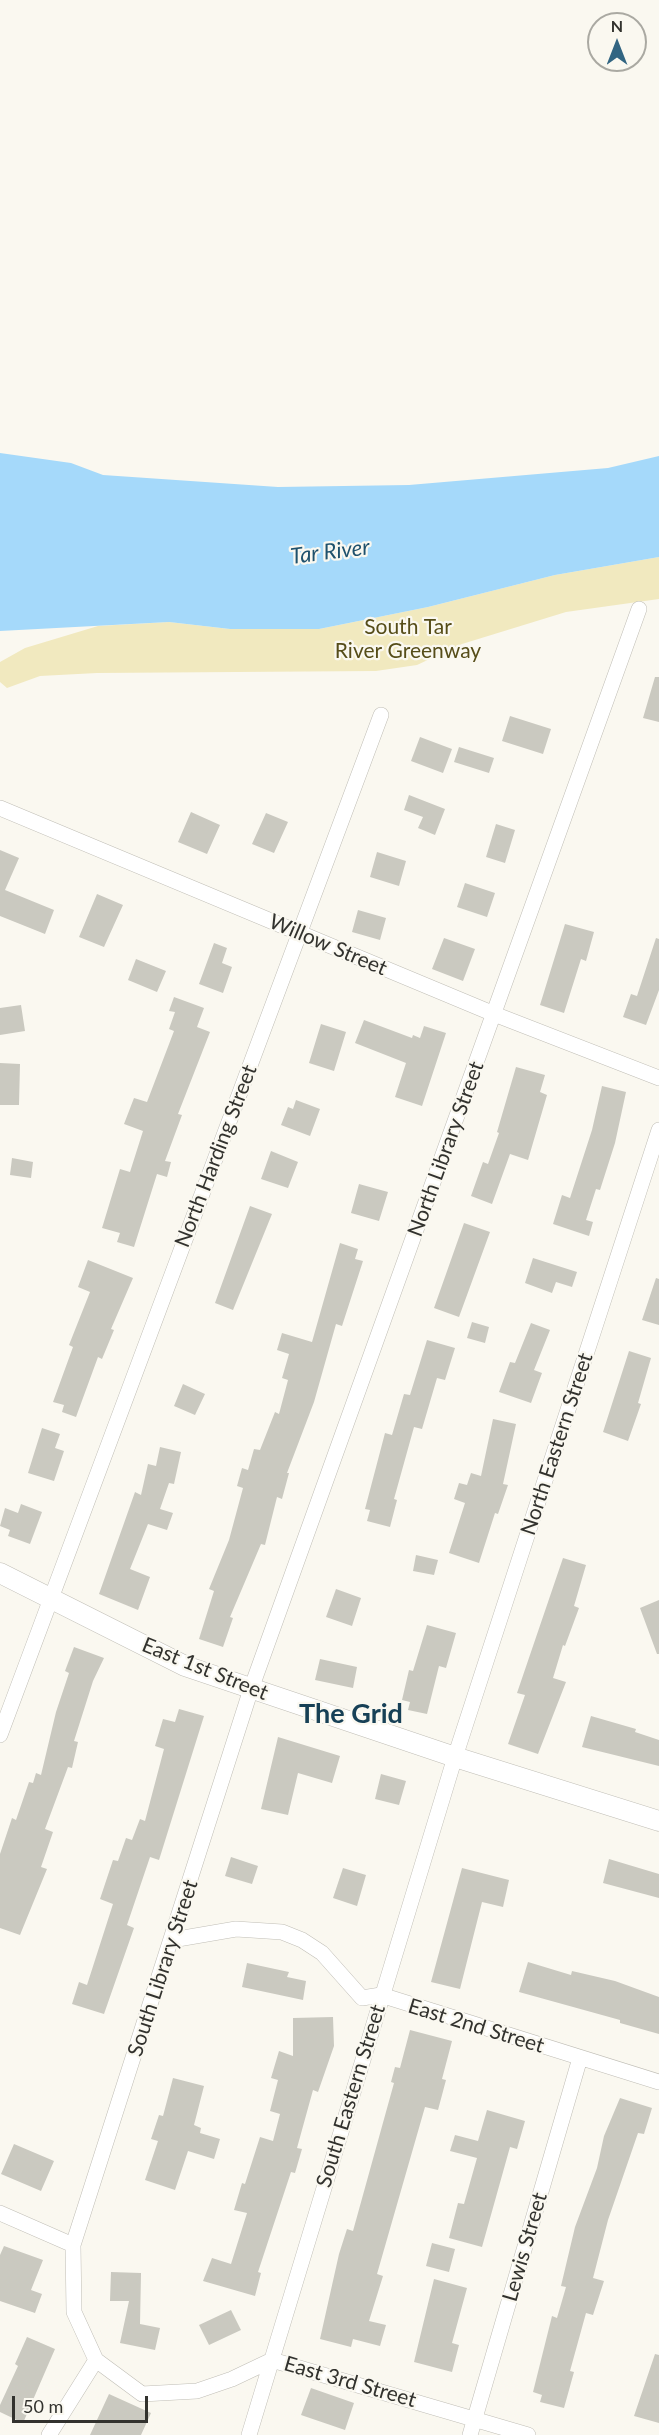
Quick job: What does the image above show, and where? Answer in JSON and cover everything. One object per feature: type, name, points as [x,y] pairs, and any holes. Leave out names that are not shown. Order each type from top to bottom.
[{"type":"street","name":"North Library Street","points":[[251,1689],[639,609]]},
{"type":"street","name":"North Harding Street","points":[[0,1735],[49,1598],[381,715]]},
{"type":"street","name":"Willow Street","points":[[0,808],[495,1014],[659,1078]]},
{"type":"street","name":"North Eastern Street","points":[[455,1757],[659,1130]]},
{"type":"street","name":"East 1st Street","points":[[0,1573],[186,1666],[455,1757],[659,1821]]},
{"type":"street","name":"South Library Street","points":[[73,2245],[251,1689]]},
{"type":"street","name":"South Eastern Street","points":[[249,2435],[455,1757]]},
{"type":"street","name":"East 2nd Street","points":[[172,1940],[236,1929],[282,1932],[302,1940],[322,1953],[362,1998],[381,1995],[659,2082]]},
{"type":"street","name":"Lewis Street","points":[[470,2435],[580,2058]]},
{"type":"street","points":[[0,2213],[73,2245]]},
{"type":"street","name":"East 3rd Street","points":[[73,2245],[74,2312],[96,2360],[142,2394],[197,2391],[232,2379],[272,2360],[528,2435]]},
{"type":"street","points":[[48,2435],[96,2360]]},
{"type":"green space","name":"South Tar River Greenway","points":[[659,557],[659,599],[566,612],[462,644],[417,665],[376,671],[97,673],[40,676],[7,688],[0,682],[0,662],[25,648],[98,626],[169,622],[230,629],[319,629],[428,607],[555,575]]},
{"type":"water","name":"Tar River","points":[[0,453],[71,463],[103,475],[278,487],[409,485],[608,468],[659,456],[659,557],[555,575],[428,607],[319,629],[230,629],[169,622],[0,631]]},
{"type":"building","points":[[655,677],[659,677],[659,722],[643,718]]},
{"type":"building","points":[[510,716],[551,729],[543,754],[502,741]]},
{"type":"building","points":[[420,737],[452,749],[443,773],[411,761]]},
{"type":"building","points":[[459,747],[494,758],[489,773],[454,762]]},
{"type":"building","points":[[409,795],[445,809],[435,835],[418,828],[423,817],[404,810]]},
{"type":"building","points":[[191,812],[220,825],[207,854],[178,842]]},
{"type":"building","points":[[266,813],[288,822],[274,853],[252,844]]},
{"type":"building","points":[[496,824],[515,830],[505,863],[486,857]]},
{"type":"building","points":[[0,850],[19,858],[5,890],[54,910],[45,934],[0,916]]},
{"type":"building","points":[[377,852],[406,861],[399,886],[370,877]]},
{"type":"building","points":[[465,883],[495,893],[487,917],[457,907]]},
{"type":"building","points":[[97,894],[123,905],[104,947],[79,937]]},
{"type":"building","points":[[358,910],[386,918],[380,940],[352,932]]},
{"type":"building","points":[[565,924],[594,932],[586,961],[581,959],[564,1013],[540,1005]]},
{"type":"building","points":[[444,938],[475,949],[463,981],[432,969]]},
{"type":"building","points":[[656,938],[659,939],[659,990],[646,1025],[623,1017],[631,994],[637,996]]},
{"type":"building","points":[[214,943],[227,948],[222,963],[232,967],[223,993],[199,984]]},
{"type":"building","points":[[136,959],[166,971],[157,992],[128,980]]},
{"type":"building","points":[[174,997],[204,1008],[197,1027],[210,1032],[178,1114],[182,1115],[165,1161],[171,1162],[167,1177],[157,1174],[134,1247],[117,1242],[120,1233],[102,1228],[120,1169],[130,1172],[143,1131],[124,1124],[134,1098],[147,1102],[174,1031],[169,1029],[175,1012],[169,1011]]},
{"type":"building","points":[[21,1005],[25,1031],[0,1035],[0,1008]]},
{"type":"building","points":[[364,1020],[412,1038],[413,1035],[420,1038],[424,1026],[446,1033],[422,1106],[395,1097],[406,1063],[355,1043]]},
{"type":"building","points":[[321,1024],[346,1032],[334,1071],[309,1063]]},
{"type":"building","points":[[0,1063],[20,1064],[19,1105],[0,1105]]},
{"type":"building","points":[[516,1067],[545,1075],[540,1092],[547,1095],[528,1160],[510,1154],[492,1204],[471,1196],[483,1162],[488,1164],[499,1133],[497,1132]]},
{"type":"building","points":[[602,1086],[626,1092],[615,1143],[600,1190],[596,1189],[586,1220],[593,1222],[589,1236],[553,1224],[562,1195],[570,1198],[592,1130]]},
{"type":"building","points":[[296,1100],[320,1109],[310,1136],[281,1125],[288,1107],[293,1109]]},
{"type":"building","points":[[271,1151],[298,1162],[288,1188],[261,1179]]},
{"type":"building","points":[[12,1158],[33,1162],[31,1178],[10,1175]]},
{"type":"building","points":[[359,1184],[388,1192],[379,1221],[351,1213]]},
{"type":"building","points":[[250,1206],[272,1214],[233,1310],[215,1303]]},
{"type":"building","points":[[464,1223],[490,1232],[459,1317],[434,1308]]},
{"type":"building","points":[[340,1243],[358,1249],[355,1259],[363,1261],[342,1326],[336,1324],[314,1402],[287,1473],[289,1473],[282,1499],[277,1497],[265,1545],[261,1544],[230,1617],[233,1618],[223,1647],[199,1639],[214,1591],[209,1589],[229,1540],[243,1488],[237,1486],[242,1468],[248,1470],[254,1449],[260,1450],[275,1412],[279,1414],[288,1380],[282,1378],[289,1354],[277,1350],[282,1333],[312,1342]]},
{"type":"building","points":[[533,1258],[577,1272],[572,1287],[556,1282],[552,1293],[525,1283]]},
{"type":"building","points":[[88,1260],[133,1278],[111,1329],[114,1330],[102,1359],[98,1357],[76,1417],[62,1412],[64,1405],[53,1402],[73,1347],[69,1345],[90,1292],[78,1287]]},
{"type":"building","points":[[656,1278],[659,1279],[659,1325],[642,1320]]},
{"type":"building","points":[[472,1322],[489,1327],[485,1343],[467,1338]]},
{"type":"building","points":[[531,1323],[550,1330],[534,1370],[542,1373],[531,1403],[499,1392],[510,1362],[515,1363]]},
{"type":"building","points":[[427,1340],[455,1348],[445,1380],[437,1378],[422,1429],[414,1427],[394,1499],[397,1500],[390,1527],[367,1521],[370,1510],[365,1509],[385,1433],[392,1435],[404,1394],[410,1395]]},
{"type":"building","points":[[629,1351],[651,1358],[638,1403],[641,1404],[628,1441],[603,1432]]},
{"type":"building","points":[[183,1384],[205,1394],[195,1415],[174,1406]]},
{"type":"building","points":[[493,1419],[516,1424],[503,1484],[508,1485],[498,1514],[495,1513],[479,1563],[449,1553],[465,1503],[454,1499],[459,1483],[467,1485],[471,1473],[481,1476]]},
{"type":"building","points":[[42,1428],[60,1434],[55,1448],[64,1451],[54,1481],[28,1473]]},
{"type":"building","points":[[160,1447],[181,1452],[174,1484],[169,1483],[160,1509],[173,1513],[167,1530],[148,1524],[130,1569],[150,1577],[138,1610],[99,1594],[135,1492],[141,1495],[148,1464],[156,1466]]},
{"type":"building","points":[[21,1504],[42,1512],[30,1544],[8,1536],[10,1530],[0,1526],[5,1508],[18,1513]]},
{"type":"building","points":[[416,1555],[438,1560],[434,1575],[413,1571]]},
{"type":"building","points":[[563,1558],[586,1565],[574,1606],[579,1608],[565,1646],[563,1645],[553,1678],[566,1682],[538,1754],[508,1744],[525,1695],[517,1693]]},
{"type":"building","points":[[336,1589],[361,1598],[352,1626],[326,1617]]},
{"type":"building","points":[[659,1600],[659,1654],[657,1654],[640,1608]]},
{"type":"building","points":[[427,1625],[456,1633],[446,1668],[439,1666],[427,1714],[408,1710],[410,1702],[402,1700],[409,1670],[413,1671]]},
{"type":"building","points":[[74,1647],[104,1658],[93,1681],[74,1741],[78,1742],[72,1768],[68,1767],[45,1829],[53,1832],[41,1867],[47,1869],[20,1935],[0,1928],[0,1854],[12,1818],[16,1820],[29,1782],[33,1783],[36,1773],[41,1775],[56,1712],[69,1673],[65,1671]]},
{"type":"building","points":[[320,1659],[357,1667],[353,1688],[315,1680]]},
{"type":"building","points":[[179,1709],[204,1716],[159,1860],[150,1857],[127,1925],[134,1928],[104,2014],[72,2004],[79,1982],[87,1985],[113,1904],[100,1899],[113,1860],[118,1861],[126,1838],[132,1840],[140,1819],[145,1821],[164,1749],[155,1746],[163,1719],[175,1722]]},
{"type":"building","points":[[591,1716],[636,1729],[635,1732],[659,1740],[659,1766],[582,1747]]},
{"type":"building","points":[[278,1737],[340,1756],[332,1783],[298,1773],[288,1815],[261,1809]]},
{"type":"building","points":[[381,1774],[406,1781],[399,1805],[375,1799]]},
{"type":"building","points":[[231,1857],[258,1866],[252,1884],[225,1876]]},
{"type":"building","points":[[609,1859],[659,1874],[659,1898],[603,1883]]},
{"type":"building","points":[[343,1868],[366,1875],[357,1906],[333,1898]]},
{"type":"building","points":[[462,1868],[509,1880],[503,1907],[482,1902],[460,1989],[431,1982]]},
{"type":"building","points":[[528,1962],[571,1975],[572,1971],[615,1981],[659,1997],[659,2034],[620,2023],[620,2020],[519,1992]]},
{"type":"building","points":[[247,1963],[289,1972],[287,1977],[306,1981],[303,2000],[242,1987]]},
{"type":"building","points":[[333,2017],[334,2046],[318,2092],[313,2090],[297,2148],[302,2149],[295,2173],[291,2172],[258,2272],[261,2273],[255,2296],[203,2281],[212,2258],[231,2264],[247,2213],[234,2210],[242,2183],[245,2184],[260,2137],[273,2141],[280,2114],[270,2111],[278,2080],[271,2078],[279,2051],[293,2056],[293,2018]]},
{"type":"building","points":[[410,2030],[452,2041],[442,2079],[446,2080],[438,2110],[425,2107],[377,2274],[383,2276],[369,2321],[386,2325],[380,2346],[353,2339],[351,2347],[320,2339],[339,2254],[347,2229],[353,2231],[394,2083],[391,2082],[395,2067],[400,2068]]},
{"type":"building","points":[[173,2078],[204,2086],[194,2125],[201,2128],[200,2133],[220,2139],[214,2159],[188,2151],[175,2190],[145,2180],[158,2141],[151,2139],[159,2115],[163,2116]]},
{"type":"building","points":[[620,2098],[652,2108],[644,2134],[638,2133],[608,2220],[593,2278],[604,2281],[593,2315],[586,2313],[570,2371],[574,2372],[564,2408],[540,2402],[542,2395],[533,2392],[552,2316],[557,2318],[566,2287],[561,2286],[575,2227],[597,2168],[604,2136]]},
{"type":"building","points":[[487,2110],[525,2121],[517,2149],[510,2147],[482,2247],[449,2238],[458,2203],[464,2204],[477,2158],[450,2151],[455,2135],[478,2141]]},
{"type":"building","points":[[14,2144],[54,2161],[41,2191],[1,2174]]},
{"type":"building","points":[[432,2243],[455,2249],[449,2272],[426,2266]]},
{"type":"building","points":[[4,2246],[43,2260],[31,2290],[42,2294],[35,2313],[0,2301],[0,2255]]},
{"type":"building","points":[[111,2272],[141,2273],[140,2324],[160,2328],[155,2350],[120,2343],[129,2301],[110,2301]]},
{"type":"building","points":[[434,2279],[467,2288],[452,2343],[459,2345],[452,2372],[414,2362]]},
{"type":"building","points":[[231,2310],[241,2330],[209,2345],[199,2325]]},
{"type":"building","points":[[27,2337],[55,2349],[23,2423],[0,2412],[0,2405],[18,2366],[15,2364]]},
{"type":"building","points":[[655,2354],[659,2355],[659,2423],[634,2416]]},
{"type":"building","points":[[311,2388],[354,2403],[345,2430],[301,2415]]},
{"type":"building","points":[[109,2394],[151,2413],[141,2435],[90,2435]]},
{"type":"district","name":"The Grid","points":[[351,1714]]}]
